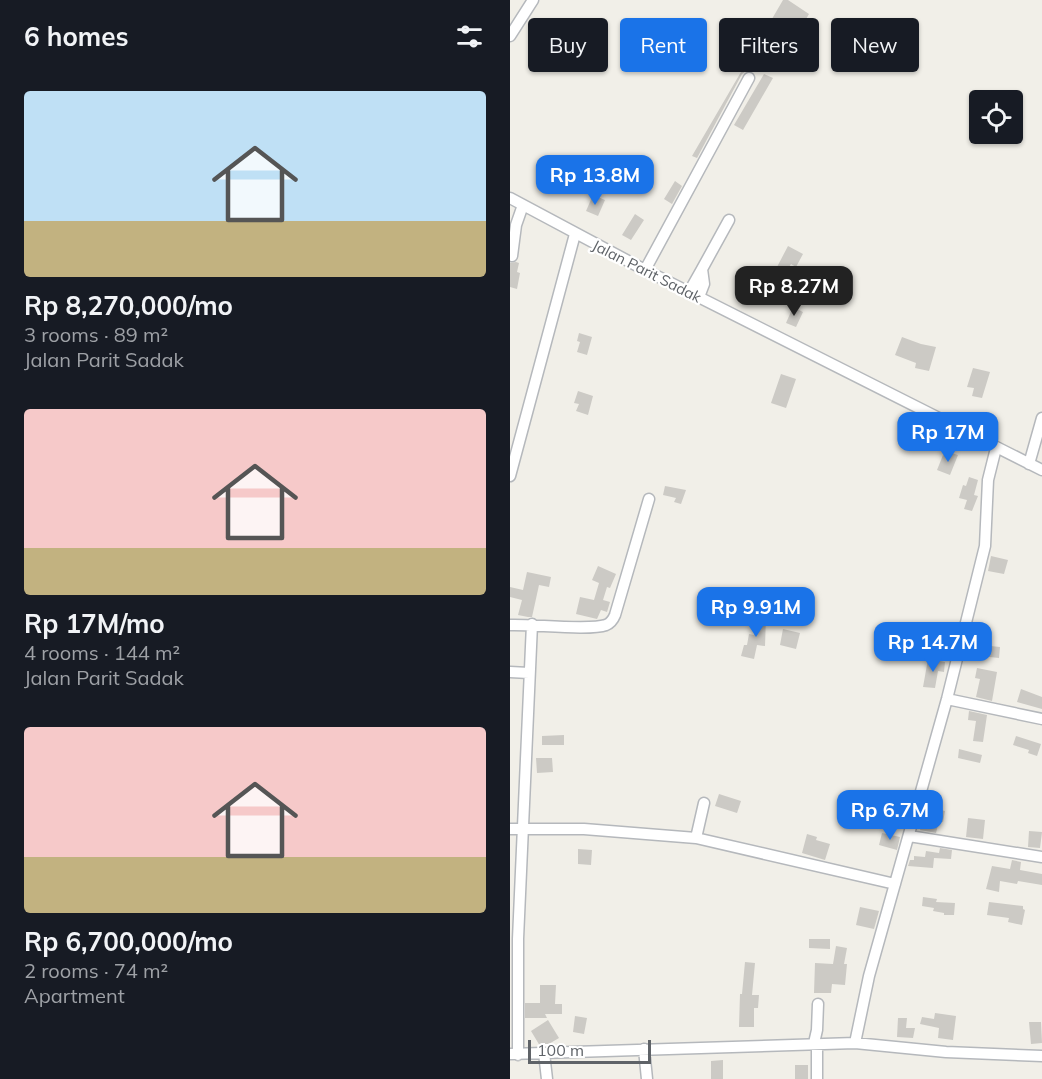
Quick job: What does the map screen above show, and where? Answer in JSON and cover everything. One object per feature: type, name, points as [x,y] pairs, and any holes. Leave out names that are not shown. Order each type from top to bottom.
[{"type":"street","points":[[511,33],[533,0]]},
{"type":"street","points":[[645,270],[749,78]]},
{"type":"street","name":"Jalan Parit Sadak","points":[[510,198],[575,234],[996,448],[1032,459],[1042,471]]},
{"type":"street","points":[[512,256],[516,225],[523,205]]},
{"type":"street","points":[[694,295],[704,284],[702,269],[729,220]]},
{"type":"street","points":[[510,476],[575,234]]},
{"type":"street","points":[[1032,459],[1042,418]]},
{"type":"street","points":[[855,1042],[869,976],[947,699],[985,546],[988,480],[996,448]]},
{"type":"street","points":[[510,625],[586,627],[603,626],[611,622],[649,499]]},
{"type":"street","points":[[532,624],[514,1055],[855,1042],[946,1052],[1042,1056]]},
{"type":"street","points":[[510,672],[530,673]]},
{"type":"street","points":[[947,699],[1042,719]]},
{"type":"street","points":[[696,838],[704,803]]},
{"type":"street","points":[[510,830],[584,829],[696,838],[895,884]]},
{"type":"street","points":[[909,836],[1042,857]]},
{"type":"street","points":[[817,1079],[816,1043],[819,1004]]},
{"type":"street","points":[[644,1049],[647,1079]]},
{"type":"street","points":[[544,1053],[547,1079]]},
{"type":"building","points":[[783,0],[788,0],[809,14],[807,18],[772,18]]},
{"type":"building","points":[[741,72],[745,72],[697,158],[692,156]]},
{"type":"building","points":[[764,74],[773,78],[743,130],[734,125]]},
{"type":"building","points":[[675,181],[682,186],[672,204],[664,199]]},
{"type":"building","points":[[593,195],[605,200],[598,216],[586,211]]},
{"type":"building","points":[[635,214],[644,220],[631,240],[622,235]]},
{"type":"building","points":[[788,246],[803,254],[796,267],[791,264],[786,272],[777,267]]},
{"type":"building","points":[[510,263],[519,263],[517,272],[520,273],[517,289],[510,287]]},
{"type":"building","points":[[793,307],[803,312],[796,327],[786,323]]},
{"type":"building","points":[[579,333],[592,337],[587,355],[577,352],[580,342],[577,341]]},
{"type":"building","points":[[902,337],[936,347],[929,371],[915,368],[916,363],[895,355]]},
{"type":"building","points":[[973,368],[990,372],[982,398],[972,396],[974,388],[967,387]]},
{"type":"building","points":[[781,374],[796,379],[786,408],[771,403]]},
{"type":"building","points":[[578,391],[593,396],[588,415],[576,411],[579,404],[574,403]]},
{"type":"building","points":[[948,452],[958,455],[950,475],[937,470],[943,455],[947,457]]},
{"type":"building","points":[[969,477],[978,480],[974,495],[978,496],[972,511],[964,509],[967,500],[959,498],[963,485],[966,486]]},
{"type":"building","points":[[665,486],[686,490],[681,504],[674,502],[676,498],[663,495]]},
{"type":"building","points":[[991,556],[1008,560],[1004,574],[988,571]]},
{"type":"building","points":[[598,566],[616,574],[610,588],[607,587],[603,600],[610,602],[607,612],[601,610],[597,619],[576,614],[580,597],[594,600],[599,583],[592,580]]},
{"type":"building","points":[[527,572],[551,577],[549,587],[539,585],[532,617],[518,615],[522,600],[510,597],[510,587],[523,590]]},
{"type":"building","points":[[756,616],[766,617],[765,646],[757,645],[754,659],[741,656],[744,645],[747,645],[749,634],[754,635]]},
{"type":"building","points":[[783,629],[800,633],[796,649],[780,645]]},
{"type":"building","points":[[981,645],[1000,647],[999,658],[980,656]]},
{"type":"building","points":[[928,659],[945,662],[944,672],[938,671],[935,688],[923,687]]},
{"type":"building","points":[[977,668],[997,672],[992,701],[976,697],[980,679],[975,678]]},
{"type":"building","points":[[1021,689],[1042,697],[1042,709],[1017,702]]},
{"type":"building","points":[[969,711],[987,715],[983,742],[973,741],[976,721],[968,720]]},
{"type":"building","points":[[564,735],[564,745],[542,745],[542,736]]},
{"type":"building","points":[[1016,736],[1041,744],[1037,756],[1028,753],[1029,750],[1013,745]]},
{"type":"building","points":[[959,749],[982,755],[980,763],[958,758]]},
{"type":"building","points":[[536,758],[552,758],[553,772],[537,773]]},
{"type":"building","points":[[719,794],[741,801],[737,813],[715,806]]},
{"type":"building","points":[[928,807],[945,811],[943,822],[939,821],[936,833],[920,830]]},
{"type":"building","points":[[968,818],[985,820],[983,839],[966,837]]},
{"type":"building","points":[[1029,831],[1042,832],[1040,848],[1028,847]]},
{"type":"building","points":[[882,833],[900,837],[897,850],[879,845]]},
{"type":"building","points":[[807,834],[817,837],[816,840],[830,844],[825,860],[802,853]]},
{"type":"building","points":[[940,848],[952,850],[951,859],[934,858],[933,868],[908,866],[910,860],[914,860],[914,856],[925,857],[926,851],[939,853]]},
{"type":"building","points":[[578,849],[592,850],[591,865],[578,864]]},
{"type":"building","points":[[1012,860],[1021,862],[1020,870],[1042,874],[1042,885],[1000,881],[999,892],[986,889],[992,866],[1010,869]]},
{"type":"building","points":[[923,897],[937,899],[936,902],[955,903],[954,915],[944,915],[944,913],[933,911],[934,908],[922,906]]},
{"type":"building","points":[[989,902],[1023,906],[1025,910],[1022,925],[1008,922],[1009,918],[987,915]]},
{"type":"building","points":[[860,907],[879,911],[874,929],[856,925]]},
{"type":"building","points":[[809,939],[830,939],[830,949],[809,948]]},
{"type":"building","points":[[836,946],[847,948],[844,964],[847,964],[845,985],[832,984],[831,993],[814,993],[815,963],[833,964]]},
{"type":"building","points":[[745,962],[755,963],[752,995],[759,995],[758,1008],[754,1008],[754,1027],[739,1027],[740,994],[742,994]]},
{"type":"building","points":[[540,985],[556,985],[555,1004],[562,1004],[562,1014],[545,1014],[547,1018],[525,1018],[525,1003],[540,1003]]},
{"type":"building","points":[[935,1013],[956,1016],[953,1040],[938,1038],[939,1028],[920,1024],[922,1017],[934,1019]]},
{"type":"building","points":[[575,1016],[587,1018],[584,1034],[573,1032]]},
{"type":"building","points":[[898,1018],[907,1018],[906,1028],[915,1028],[913,1038],[897,1037]]},
{"type":"building","points":[[548,1020],[559,1038],[540,1046],[531,1031]]},
{"type":"building","points":[[1029,1022],[1041,1022],[1042,1043],[1031,1044]]},
{"type":"building","points":[[723,1060],[723,1079],[711,1079],[711,1061]]},
{"type":"building","points":[[795,1065],[808,1065],[808,1079],[795,1079]]}]
